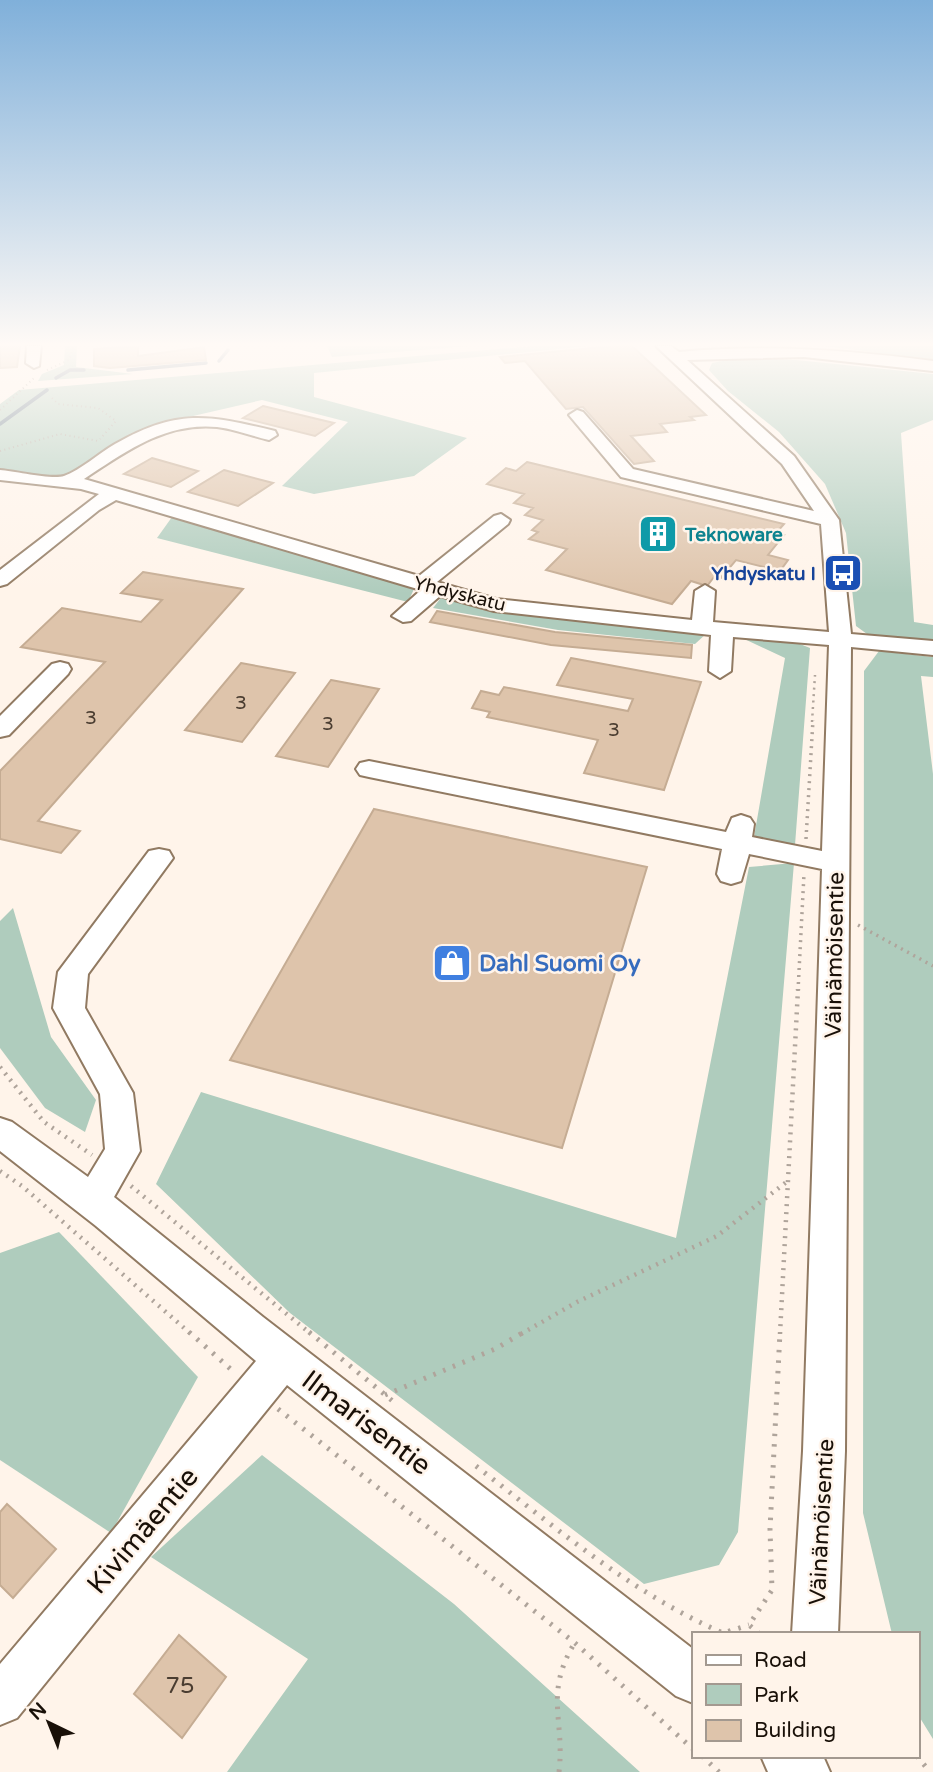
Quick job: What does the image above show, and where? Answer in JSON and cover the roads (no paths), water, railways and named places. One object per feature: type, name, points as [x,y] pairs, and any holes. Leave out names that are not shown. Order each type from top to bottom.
[{"type":"street","points":[[67,482],[158,429]]},
{"type":"street","points":[[244,429],[269,435]]},
{"type":"street","points":[[589,429],[626,473],[830,520]]},
{"type":"street","name":"Väinämöisentie","points":[[755,429],[789,460],[830,520],[821,860],[835,909],[824,1451],[815,1632]]},
{"type":"street","points":[[90,486],[125,467]]},
{"type":"street","name":"Yhdyskatu","points":[[0,475],[90,486],[494,604],[604,619],[933,648]]},
{"type":"street","points":[[0,580],[92,506],[114,493]]},
{"type":"street","points":[[403,616],[429,586],[501,520]]},
{"type":"street","points":[[705,591],[720,671]]},
{"type":"street","points":[[0,730],[60,668]]},
{"type":"street","points":[[369,769],[739,834],[821,860]]},
{"type":"street","points":[[731,874],[739,834]]},
{"type":"street","points":[[102,1185],[123,1151],[116,1093],[69,1008],[73,972],[159,858]]},
{"type":"street","name":"Ilmarisentie","points":[[0,1110],[43,1162]]},
{"type":"street","name":"Ilmarisentie","points":[[0,1132],[43,1162],[102,1185],[284,1358],[567,1574],[692,1678]]},
{"type":"street","name":"Kivimäentie","points":[[0,1701],[284,1358]]},
{"type":"place","name":"Teknoware","points":[[658,534]]},
{"type":"place","name":"Yhdyskatu I","points":[[843,573]]},
{"type":"place","name":"Dahl Suomi Oy","points":[[452,963]]}]
